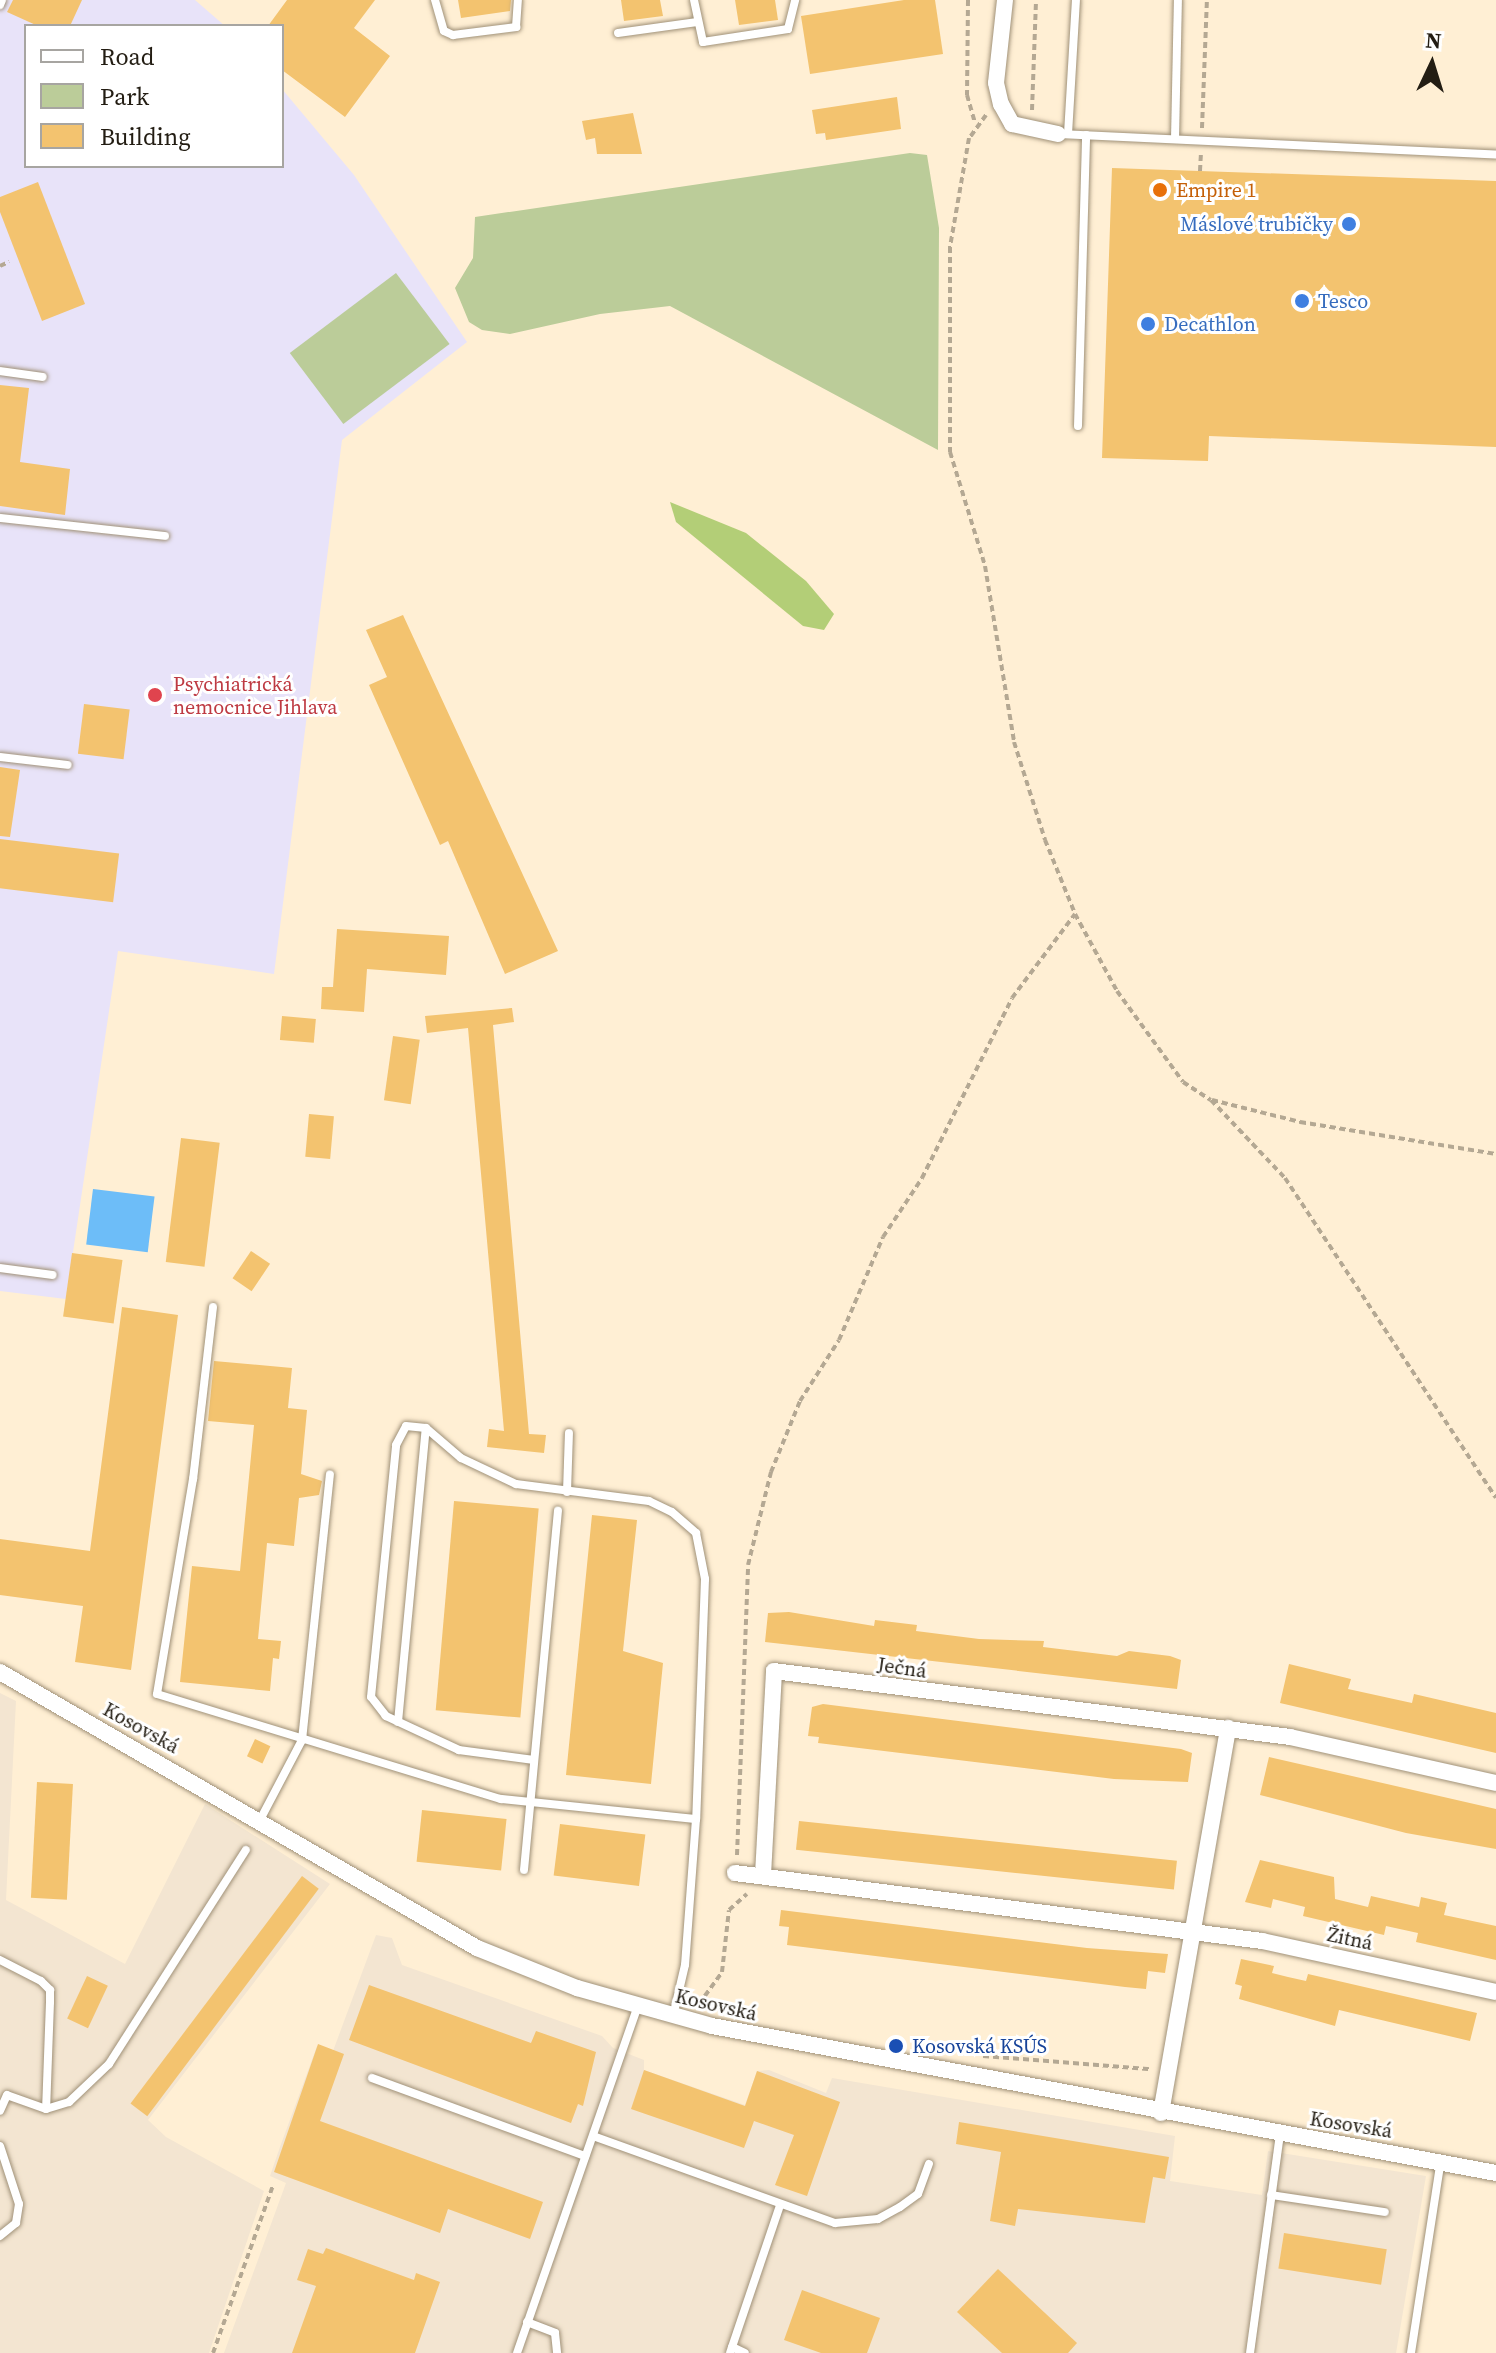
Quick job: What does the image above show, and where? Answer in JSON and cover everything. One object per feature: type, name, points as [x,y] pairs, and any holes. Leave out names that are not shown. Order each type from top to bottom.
[{"type":"street","points":[[1005,0],[996,83],[1001,104],[1012,124],[1031,131],[1063,134]]},
{"type":"street","name":"Ječná","points":[[763,1875],[774,1671],[1228,1728]]},
{"type":"street","name":"Kosovská","points":[[0,1672],[477,1948],[638,2006],[673,2017],[1161,2113],[1441,2159],[1496,2173]]},
{"type":"street","points":[[1161,2113],[1228,1728],[1496,1783]]},
{"type":"street","points":[[735,1873],[1194,1933]]},
{"type":"street","name":"Žitná","points":[[1194,1933],[1276,1943],[1496,1992]]},
{"type":"lane","points":[[435,0],[444,31],[453,35],[516,27],[518,0]]},
{"type":"lane","points":[[694,0],[703,42],[788,29],[795,0]]},
{"type":"lane","points":[[1076,0],[1063,134],[1496,155]]},
{"type":"lane","points":[[1175,139],[1178,0]]},
{"type":"lane","points":[[618,33],[697,22]]},
{"type":"lane","points":[[1078,426],[1086,135]]},
{"type":"lane","points":[[0,371],[43,377]]},
{"type":"lane","points":[[0,518],[165,536]]},
{"type":"lane","points":[[0,757],[68,765]]},
{"type":"lane","points":[[0,1268],[53,1275]]},
{"type":"lane","points":[[213,1307],[193,1479],[157,1694],[302,1740],[529,1804],[696,1819]]},
{"type":"lane","points":[[534,1760],[459,1750],[398,1722],[377,1709],[371,1697],[396,1445],[406,1426],[426,1428],[461,1458],[490,1474],[567,1492],[649,1501],[685,1521],[701,1548],[705,1579],[696,1819],[685,1965],[673,2017]]},
{"type":"lane","points":[[398,1722],[426,1428]]},
{"type":"lane","points":[[567,1492],[569,1433]]},
{"type":"lane","points":[[260,1820],[302,1740],[330,1474]]},
{"type":"lane","points":[[524,1870],[558,1511]]},
{"type":"lane","points":[[0,2111],[4,2094],[46,2109],[69,2102],[109,2064],[246,1850]]},
{"type":"lane","points":[[0,1960],[50,1990],[46,2109]]},
{"type":"lane","points":[[517,2353],[638,2006]]},
{"type":"lane","points":[[372,2078],[585,2156]]},
{"type":"lane","points":[[1250,2353],[1280,2134]]},
{"type":"lane","points":[[593,2136],[835,2223],[878,2219],[918,2194],[929,2164]]},
{"type":"lane","points":[[0,2146],[19,2204],[16,2223],[0,2236]]},
{"type":"lane","points":[[1411,2353],[1441,2159]]},
{"type":"lane","points":[[1271,2195],[1385,2212]]},
{"type":"lane","points":[[745,2353],[731,2350],[780,2205]]},
{"type":"lane","points":[[527,2322],[555,2333],[557,2353]]},
{"type":"path","points":[[968,0],[967,95],[975,124],[950,247],[950,452],[985,566],[1014,742],[1075,914],[1117,991],[1183,1082],[1211,1100],[1285,1178],[1496,1498]]},
{"type":"path","points":[[1031,131],[1036,0]]},
{"type":"path","points":[[1200,171],[1207,0]]},
{"type":"path","points":[[975,124],[1001,104]]},
{"type":"path","points":[[0,266],[9,262]]},
{"type":"path","points":[[735,1873],[748,1565],[771,1472],[800,1401],[857,1302],[883,1237],[922,1178],[1012,998],[1075,914]]},
{"type":"path","points":[[1211,1100],[1300,1122],[1496,1154]]},
{"type":"path","points":[[694,2007],[722,1972],[732,1905],[761,1883],[763,1875]]},
{"type":"path","points":[[213,2353],[273,2185]]},
{"type":"shaded area","name":"Psychiatrická nemocnice Jihlava","points":[[0,0],[195,0],[223,24],[24,24],[24,168],[284,168],[284,91],[354,175],[467,342],[342,440],[274,974],[118,951],[66,1299],[0,1291]]},
{"type":"shaded area","points":[[0,1693],[16,1701],[6,1900],[125,1964],[205,1804],[330,1884],[148,2120],[166,2137],[264,2191],[209,2353],[0,2353]]},
{"type":"shaded area","points":[[376,1935],[392,1938],[402,1965],[602,2036],[613,2048],[644,2060],[644,2070],[745,2105],[757,2071],[769,2070],[826,2093],[832,2078],[1175,2136],[1170,2181],[1262,2195],[1268,2151],[1426,2176],[1396,2353],[224,2353],[286,2183],[270,2176],[280,2147],[317,2046],[333,2051]]},
{"type":"green space","points":[[910,153],[927,155],[939,228],[938,450],[670,306],[600,314],[510,334],[482,330],[469,322],[455,288],[473,258],[475,217]]},
{"type":"green space","points":[[396,273],[450,344],[343,424],[290,353]]},
{"type":"green space","points":[[670,502],[746,533],[806,581],[834,614],[824,630],[803,626],[676,522]]},
{"type":"water","points":[[93,1189],[155,1197],[148,1252],[86,1245]]},
{"type":"building","points":[[13,0],[82,0],[71,24],[34,24],[7,12]]},
{"type":"building","points":[[287,0],[375,0],[354,28],[390,56],[345,117],[284,71],[284,24],[269,24]]},
{"type":"building","points":[[458,0],[511,0],[510,11],[461,18]]},
{"type":"building","points":[[621,0],[660,0],[663,16],[624,21]]},
{"type":"building","points":[[735,0],[775,0],[778,20],[739,25]]},
{"type":"building","points":[[904,0],[935,0],[943,54],[810,74],[801,16]]},
{"type":"building","points":[[897,97],[901,129],[826,140],[825,133],[816,134],[812,110]]},
{"type":"building","points":[[633,113],[642,154],[597,154],[595,138],[586,140],[582,121]]},
{"type":"building","name":"Tesco","points":[[1112,168],[1496,181],[1496,447],[1209,436],[1208,461],[1102,458]]},
{"type":"building","points":[[38,182],[85,304],[42,321],[0,212],[0,197]]},
{"type":"building","points":[[0,385],[29,388],[20,462],[70,469],[65,515],[0,506]]},
{"type":"building","points":[[403,615],[558,951],[505,974],[448,841],[440,845],[369,685],[387,677],[366,630]]},
{"type":"building","points":[[84,704],[130,710],[124,759],[78,754]]},
{"type":"building","points":[[0,767],[20,770],[10,837],[0,836]]},
{"type":"building","points":[[0,839],[119,854],[113,902],[0,888]]},
{"type":"building","points":[[337,929],[449,936],[446,975],[367,969],[364,1012],[321,1009],[322,987],[333,987]]},
{"type":"building","points":[[512,1008],[514,1022],[493,1025],[529,1434],[546,1435],[544,1453],[487,1447],[489,1429],[504,1431],[468,1028],[427,1033],[425,1016]]},
{"type":"building","points":[[282,1016],[316,1019],[314,1043],[280,1040]]},
{"type":"building","points":[[393,1036],[420,1040],[411,1104],[384,1100]]},
{"type":"building","points":[[309,1114],[334,1116],[330,1159],[305,1157]]},
{"type":"building","points":[[181,1138],[220,1143],[204,1267],[166,1262]]},
{"type":"building","points":[[251,1251],[270,1264],[252,1291],[233,1278]]},
{"type":"building","points":[[72,1253],[123,1260],[114,1323],[63,1316]]},
{"type":"building","points":[[122,1307],[178,1315],[131,1670],[75,1662],[83,1606],[0,1595],[0,1539],[90,1551]]},
{"type":"building","points":[[214,1361],[292,1368],[288,1408],[307,1410],[301,1474],[322,1481],[319,1495],[299,1498],[294,1546],[267,1543],[258,1639],[281,1641],[279,1659],[273,1658],[270,1691],[180,1682],[192,1566],[240,1571],[254,1425],[208,1421]]},
{"type":"building","points":[[454,1501],[539,1508],[520,1718],[436,1710]]},
{"type":"building","points":[[592,1515],[637,1520],[623,1651],[663,1663],[651,1784],[566,1775]]},
{"type":"building","points":[[789,1612],[874,1626],[875,1620],[917,1625],[916,1631],[979,1639],[1044,1641],[1043,1647],[1117,1656],[1129,1651],[1170,1656],[1181,1660],[1177,1689],[765,1642],[768,1613]]},
{"type":"building","points":[[1289,1664],[1351,1679],[1348,1689],[1412,1703],[1414,1694],[1496,1713],[1496,1753],[1280,1703]]},
{"type":"building","points":[[823,1704],[1181,1749],[1192,1753],[1188,1782],[1114,1779],[818,1743],[819,1737],[808,1736],[812,1707]]},
{"type":"building","points":[[255,1739],[270,1746],[262,1763],[247,1756]]},
{"type":"building","points":[[1269,1757],[1496,1809],[1496,1849],[1406,1833],[1260,1795]]},
{"type":"building","points":[[37,1782],[73,1784],[67,1900],[31,1898]]},
{"type":"building","points":[[422,1810],[507,1819],[501,1871],[417,1862]]},
{"type":"building","points":[[799,1821],[1177,1861],[1174,1890],[796,1850]]},
{"type":"building","points":[[560,1824],[645,1834],[639,1886],[554,1876]]},
{"type":"building","points":[[1260,1860],[1334,1877],[1335,1899],[1368,1907],[1371,1896],[1419,1907],[1421,1897],[1447,1903],[1444,1915],[1496,1926],[1496,1960],[1416,1942],[1418,1933],[1386,1926],[1384,1935],[1303,1916],[1305,1907],[1273,1899],[1271,1908],[1245,1902]]},
{"type":"building","points":[[302,1876],[319,1889],[147,2116],[130,2104]]},
{"type":"building","points":[[781,1910],[1087,1948],[1168,1954],[1165,1973],[1148,1971],[1146,1989],[1125,1987],[787,1945],[789,1927],[779,1926]]},
{"type":"building","points":[[1241,1959],[1274,1966],[1272,1973],[1288,1977],[1306,1981],[1308,1974],[1477,2013],[1470,2041],[1339,2010],[1335,2026],[1239,1999],[1242,1986],[1235,1984]]},
{"type":"building","points":[[87,1976],[108,1986],[88,2028],[67,2019]]},
{"type":"building","points":[[369,1985],[531,2043],[536,2031],[596,2052],[583,2106],[578,2104],[571,2123],[349,2040]]},
{"type":"building","points":[[318,2044],[344,2054],[320,2121],[543,2202],[530,2239],[448,2209],[440,2233],[274,2172]]},
{"type":"building","points":[[644,2070],[745,2106],[757,2071],[840,2102],[807,2196],[775,2185],[794,2135],[754,2121],[744,2148],[631,2109]]},
{"type":"building","points":[[959,2122],[1169,2157],[1165,2179],[1153,2177],[1145,2223],[1018,2209],[1015,2226],[990,2221],[1001,2152],[956,2144]]},
{"type":"building","points":[[1284,2233],[1387,2249],[1381,2285],[1278,2269]]},
{"type":"building","points":[[326,2248],[414,2280],[416,2273],[440,2282],[415,2353],[292,2353],[316,2286],[297,2280],[308,2249],[323,2254]]},
{"type":"building","points":[[998,2269],[1077,2343],[1068,2353],[1002,2353],[957,2312]]},
{"type":"building","points":[[802,2290],[880,2318],[867,2353],[821,2353],[784,2340]]},
{"type":"place","name":"Empire 1","points":[[1160,190]]},
{"type":"place","name":"Máslové trubičky","points":[[1349,224]]},
{"type":"place","name":"Tesco","points":[[1302,301]]},
{"type":"place","name":"Decathlon","points":[[1148,324]]},
{"type":"place","name":"Psychiatrická nemocnice Jihlava","points":[[155,695]]},
{"type":"place","name":"Kosovská KSÚS","points":[[896,2046]]}]
